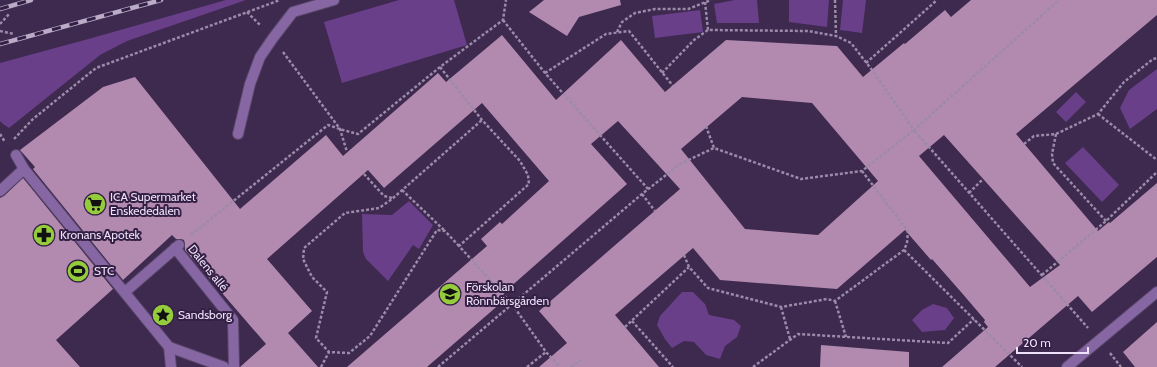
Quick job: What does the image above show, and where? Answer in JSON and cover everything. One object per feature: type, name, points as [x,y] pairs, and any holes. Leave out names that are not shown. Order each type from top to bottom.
[{"type":"street","points":[[238,134],[250,84],[260,57],[273,38],[293,12],[334,0]]},
{"type":"street","points":[[16,155],[24,169],[169,347],[224,367]]},
{"type":"street","points":[[0,191],[24,169]]},
{"type":"street","name":"Dalens allé","points":[[125,292],[177,246],[233,320],[234,367]]},
{"type":"street","points":[[1067,367],[1157,292]]},
{"type":"street","points":[[169,347],[170,367]]},
{"type":"path","points":[[12,140],[32,119],[96,68],[280,0]]},
{"type":"path","points":[[177,246],[328,125],[358,134],[440,67],[503,20],[506,0]]},
{"type":"path","points":[[617,33],[622,22],[635,13],[655,9],[688,8],[711,0]]},
{"type":"path","points":[[835,0],[836,36]]},
{"type":"path","points":[[866,63],[937,0]]},
{"type":"path","points":[[438,367],[642,194],[680,164],[714,148],[801,179],[862,171],[914,130],[1059,0]]},
{"type":"path","points":[[705,2],[708,30]]},
{"type":"path","points":[[0,24],[10,13]]},
{"type":"path","points":[[503,20],[545,73],[648,189]]},
{"type":"path","points":[[662,73],[694,40],[708,30],[808,31],[836,36],[851,44],[914,130],[1121,367]]},
{"type":"path","points":[[0,31],[14,34]]},
{"type":"path","points":[[545,73],[606,34],[629,31],[673,86]]},
{"type":"path","points":[[273,38],[340,129],[347,152]]},
{"type":"path","points":[[1024,144],[1034,136],[1056,134],[1098,114],[1124,82],[1157,58]]},
{"type":"path","points":[[440,67],[482,120],[520,161],[528,175],[529,184],[459,246]]},
{"type":"path","points":[[1098,114],[1157,160]]},
{"type":"path","points":[[445,231],[437,230],[370,336],[349,353],[329,352],[316,338],[327,292],[312,277],[303,259],[304,248],[345,213],[379,208],[402,190],[482,120]]},
{"type":"path","points":[[706,126],[714,148]]},
{"type":"path","points":[[0,134],[7,146]]},
{"type":"path","points":[[1056,134],[1052,154],[1053,163],[1106,220]]},
{"type":"path","points":[[835,301],[904,250],[907,243],[908,231],[862,171]]},
{"type":"path","points":[[1042,275],[1106,220],[1157,172]]},
{"type":"path","points":[[364,174],[384,196],[392,198]]},
{"type":"path","points":[[969,193],[983,179]]},
{"type":"path","points":[[402,190],[445,231],[512,304],[546,352],[560,367]]},
{"type":"path","points":[[642,194],[655,211]]},
{"type":"path","points":[[904,250],[1022,367]]},
{"type":"path","points":[[684,256],[689,268],[708,288],[781,306],[827,299],[835,301]]},
{"type":"path","points":[[625,327],[689,268]]},
{"type":"path","points":[[835,301],[846,337]]},
{"type":"path","points":[[781,306],[790,339]]},
{"type":"path","points":[[753,367],[798,334],[948,343],[974,319]]},
{"type":"path","points":[[632,321],[673,367]]},
{"type":"path","points":[[321,367],[329,352]]},
{"type":"path","points":[[527,367],[546,352]]},
{"type":"path","points":[[571,367],[581,360]]},
{"type":"shaded area","points":[[226,0],[246,0],[127,41],[100,55],[9,128],[0,121],[0,63]]},
{"type":"shaded area","points":[[399,0],[454,0],[467,45],[342,83],[324,22]]},
{"type":"shaded area","points":[[735,0],[757,0],[759,23],[717,23],[714,4]]},
{"type":"shaded area","points":[[789,0],[829,0],[827,27],[789,22]]},
{"type":"shaded area","points":[[843,0],[866,0],[862,33],[840,30]]},
{"type":"shaded area","points":[[700,10],[703,32],[655,38],[652,16]]},
{"type":"shaded area","points":[[1157,69],[1157,109],[1130,129],[1120,108],[1129,90]]},
{"type":"shaded area","points":[[1076,92],[1086,102],[1066,122],[1056,112]]},
{"type":"shaded area","points":[[1083,147],[1119,185],[1102,202],[1065,163]]},
{"type":"shaded area","points":[[409,201],[433,225],[419,249],[413,245],[388,281],[366,259],[363,252],[362,214],[392,215]]},
{"type":"shaded area","points":[[682,292],[693,292],[705,304],[709,315],[734,320],[741,326],[737,337],[725,346],[720,359],[706,355],[694,342],[684,341],[672,348],[657,325],[660,316]]},
{"type":"shaded area","points":[[933,304],[947,308],[954,318],[945,330],[922,332],[912,320],[922,310]]},
{"type":"building","points":[[544,0],[620,0],[621,5],[579,17],[567,36],[529,12]]},
{"type":"building","points":[[971,0],[1157,0],[1157,15],[1016,134],[1098,231],[1109,222],[1110,223],[1157,183],[1157,257],[1092,312],[1078,296],[995,367],[942,367],[988,327],[984,322],[985,320],[905,230],[837,289],[720,280],[693,248],[615,315],[659,367],[539,367],[567,343],[539,311],[680,189],[618,121],[591,144],[627,184],[499,297],[502,302],[427,367],[347,367],[487,246],[481,239],[500,222],[502,224],[549,181],[482,103],[384,188],[368,170],[267,259],[312,311],[288,333],[318,367],[240,367],[266,344],[185,250],[184,240],[176,239],[172,235],[123,280],[33,169],[35,167],[20,150],[103,87],[135,77],[240,209],[326,135],[343,156],[438,73],[446,82],[502,35],[556,100],[621,40],[665,92],[726,40],[837,46],[863,77],[945,10],[951,17]],"holes":[[[742,97],[812,103],[878,181],[818,235],[745,229],[681,149]],[[944,135],[1060,265],[1030,287],[919,156]]]},
{"type":"building","points":[[23,178],[113,289],[56,340],[80,367],[0,367],[0,198]]},
{"type":"building","points":[[1157,322],[1157,367],[1135,367],[1123,352]]},
{"type":"building","points":[[821,345],[909,352],[909,367],[820,367]]},
{"type":"railway","points":[[0,9],[31,0]]},
{"type":"railway","points":[[0,44],[161,0]]},
{"type":"place","name":"ICA Supermarket Enskededalen","points":[[95,204]]},
{"type":"place","name":"Kronans Apotek","points":[[44,235]]},
{"type":"place","name":"STC","points":[[78,271]]},
{"type":"place","name":"Förskolan Rönnbärsgården","points":[[450,294]]},
{"type":"place","name":"Sandsborg","points":[[163,315]]}]
